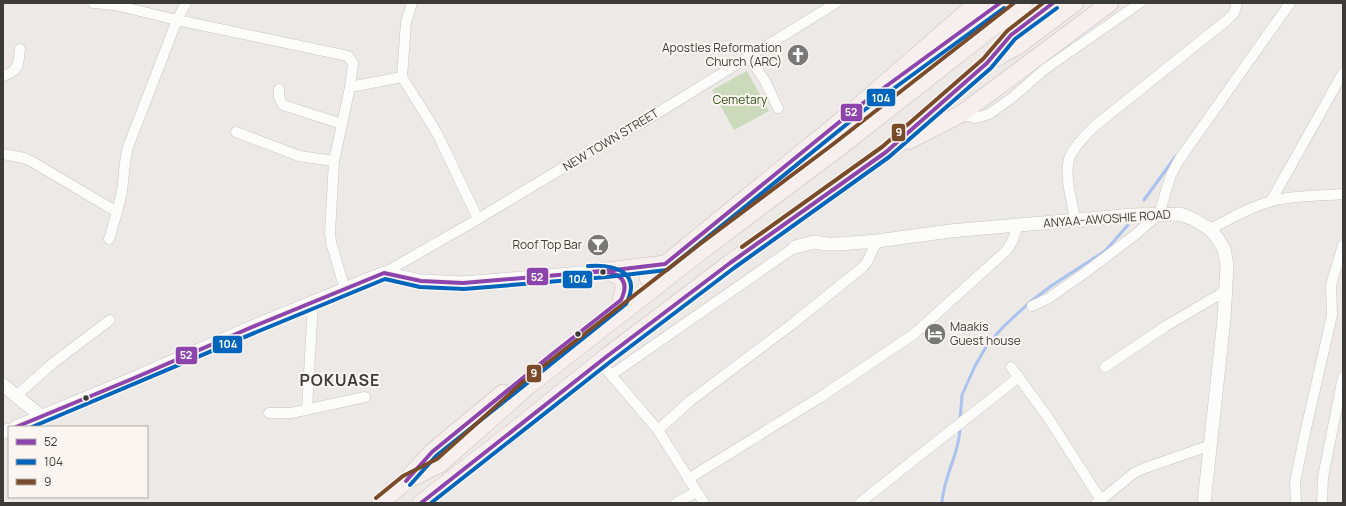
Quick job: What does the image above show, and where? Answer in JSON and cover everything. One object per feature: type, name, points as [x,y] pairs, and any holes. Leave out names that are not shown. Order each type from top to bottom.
[{"type":"highway","points":[[380,503],[406,481],[432,452],[859,106],[977,3]]},
{"type":"highway","points":[[859,106],[1000,3]]},
{"type":"highway","points":[[406,481],[440,464],[527,387],[704,249],[836,150],[1024,3]]},
{"type":"highway","points":[[421,503],[600,362],[730,263],[886,152],[987,63],[1011,35],[1053,3]]},
{"type":"highway","points":[[987,63],[1019,45],[1075,3]]},
{"type":"highway","points":[[886,152],[961,114],[1110,3]]},
{"type":"highway","points":[[606,271],[665,264]]},
{"type":"highway","points":[[606,271],[615,274],[624,282],[625,288],[621,300]]},
{"type":"street","points":[[93,3],[115,5],[177,20],[348,56],[353,63],[350,87],[334,161],[330,233],[331,242],[345,290]]},
{"type":"street","points":[[109,239],[118,212],[125,158],[128,147],[177,20],[186,3]]},
{"type":"street","points":[[412,3],[406,22],[402,77],[436,133],[478,219]]},
{"type":"street","name":"NEW TOWN STREET","points":[[384,274],[635,126],[836,3]]},
{"type":"street","points":[[961,114],[975,118],[989,114],[1013,97],[1045,69],[1140,3]]},
{"type":"street","points":[[1076,220],[1068,170],[1069,160],[1082,138],[1096,125],[1227,20],[1234,13],[1238,5],[1237,3]]},
{"type":"street","points":[[1032,306],[1050,298],[1086,272],[1159,214],[1171,175],[1179,160],[1290,3]]},
{"type":"street","points":[[3,76],[12,73],[16,69],[20,49]]},
{"type":"street","points":[[749,57],[765,81],[778,108]]},
{"type":"street","points":[[1272,201],[1343,73]]},
{"type":"street","points":[[350,87],[402,77]]},
{"type":"street","points":[[278,89],[279,97],[283,105],[342,124]]},
{"type":"street","points":[[236,132],[299,156],[334,161]]},
{"type":"street","points":[[3,154],[24,158],[31,161],[118,212]]},
{"type":"street","points":[[1210,229],[1248,210],[1272,201],[1287,198],[1343,194]]},
{"type":"street","name":"ANYAA-AWOSHIE ROAD","points":[[795,247],[814,242],[838,244],[877,241],[950,231],[1133,215],[1180,214],[1194,219],[1210,229],[1224,249],[1228,265],[1227,290],[1204,503]]},
{"type":"street","points":[[688,479],[819,398],[914,334],[1007,250],[1012,242],[1018,225]]},
{"type":"street","points":[[658,430],[690,401],[791,325],[863,267],[877,241]]},
{"type":"street","points":[[1296,503],[1295,482],[1332,315],[1331,285],[1343,245]]},
{"type":"street","points":[[611,375],[795,247]]},
{"type":"street","points":[[19,426],[257,325],[384,274],[421,281],[462,283],[606,271]]},
{"type":"street","points":[[1105,367],[1166,326],[1227,290]]},
{"type":"street","points":[[307,409],[313,303]]},
{"type":"street","points":[[16,396],[53,364],[110,320]]},
{"type":"street","points":[[600,362],[658,430],[704,503]]},
{"type":"street","points":[[1011,367],[1047,416],[1099,502],[1134,473],[1211,445]]},
{"type":"street","points":[[860,503],[1019,377]]},
{"type":"street","points":[[1322,503],[1323,477],[1343,377]]},
{"type":"street","points":[[3,386],[42,417]]},
{"type":"street","points":[[269,413],[291,413],[365,397]]},
{"type":"street","points":[[676,503],[696,492]]},
{"type":"green space","name":"Cemetary","points":[[747,71],[769,111],[734,130],[712,90]]},
{"type":"waterway","points":[[1144,200],[1176,156]]},
{"type":"waterway","points":[[960,421],[962,395],[975,366],[986,347],[1002,328],[1030,302],[1051,286],[1105,251],[1128,225]]},
{"type":"waterway","points":[[942,503],[945,484],[957,446],[960,426]]},
{"type":"transit line","name":"52","points":[[18,426],[384,273],[421,281],[463,283],[606,271],[665,264],[859,106],[1000,3]]},
{"type":"transit line","name":"9","points":[[376,498],[403,476],[437,459],[523,382],[1014,3]]},
{"type":"transit line","name":"9","points":[[742,247],[882,147],[983,59],[1007,31],[1043,3]]},
{"type":"transit line","name":"52","points":[[421,503],[606,357],[730,263],[886,152],[987,63],[1011,35],[1053,3]]},
{"type":"transit line","name":"104","points":[[34,426],[385,279],[420,287],[464,289],[607,277],[667,270],[863,111],[1004,8]]},
{"type":"transit line","name":"104","points":[[431,503],[610,362],[734,268],[889,157],[991,68],[1015,39],[1057,8]]},
{"type":"transit line","name":"104","points":[[410,485],[436,456],[626,304],[630,293],[631,284],[628,277],[623,272],[615,268],[607,266],[588,266]]},
{"type":"transit line","name":"52","points":[[406,481],[432,452],[621,300],[624,291],[622,279],[611,273],[588,272]]},
{"type":"place","name":"Apostles Reformation Church (ARC)","points":[[798,55]]},
{"type":"place","name":"Roof Top Bar","points":[[598,245]]},
{"type":"place","name":"Maakis Guest house","points":[[935,334]]},
{"type":"district","name":"POKUASE","points":[[340,380]]}]
